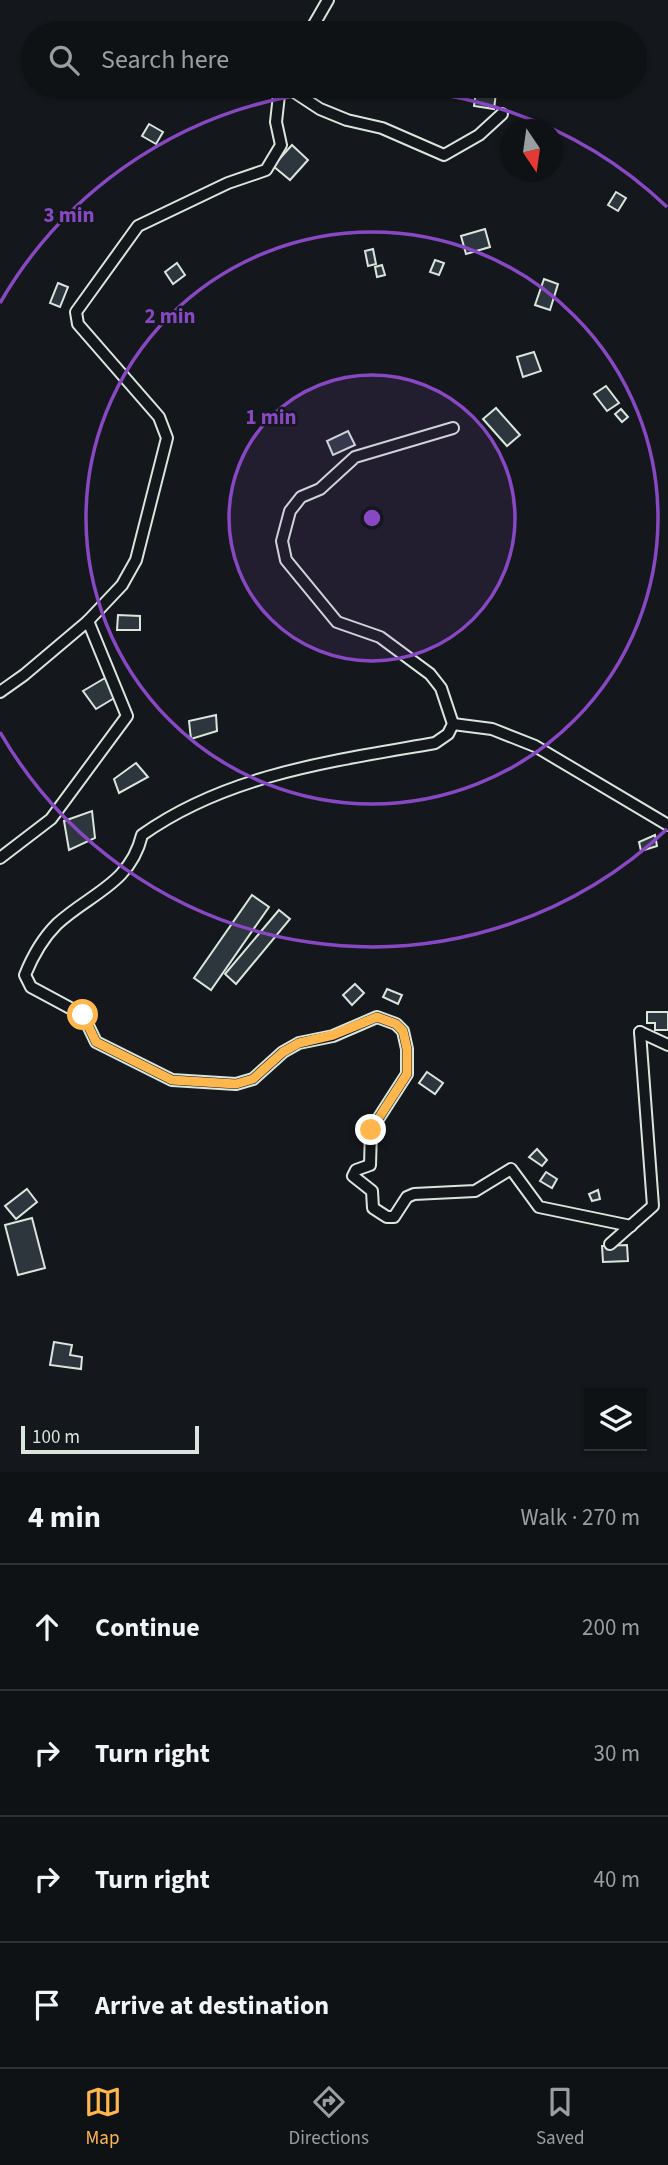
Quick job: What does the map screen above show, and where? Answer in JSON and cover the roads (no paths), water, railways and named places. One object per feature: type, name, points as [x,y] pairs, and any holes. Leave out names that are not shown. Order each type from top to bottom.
[{"type":"street","points":[[316,21],[328,0]]},
{"type":"street","points":[[0,692],[88,621],[122,585],[136,560],[167,438],[159,417],[78,324],[76,312],[138,226],[229,183],[266,170],[281,145],[276,122],[280,98]]},
{"type":"street","points":[[301,98],[320,110],[382,128],[444,155],[479,135],[502,114]]},
{"type":"street","points":[[453,429],[355,457],[320,489],[301,497],[289,511],[282,541],[286,560],[337,622],[380,637],[429,674],[440,688],[453,724],[448,734],[435,743],[310,765],[262,778],[233,788],[160,823],[142,835],[138,852],[126,872],[57,924],[34,951],[25,975],[31,987],[83,1015],[96,1042],[172,1080],[236,1084],[253,1079],[283,1052],[299,1043],[333,1035],[377,1017],[396,1024],[403,1031],[405,1040],[407,1074],[371,1130],[370,1165],[356,1170],[353,1176],[372,1191],[373,1208],[387,1217],[394,1217],[407,1197],[414,1194],[475,1191],[511,1169],[539,1207],[631,1226]]},
{"type":"street","points":[[0,858],[51,819],[127,716],[88,621]]},
{"type":"street","points":[[453,724],[492,729],[535,746],[668,825]]},
{"type":"street","points":[[610,1244],[653,1206],[640,1031],[668,1045]]}]
